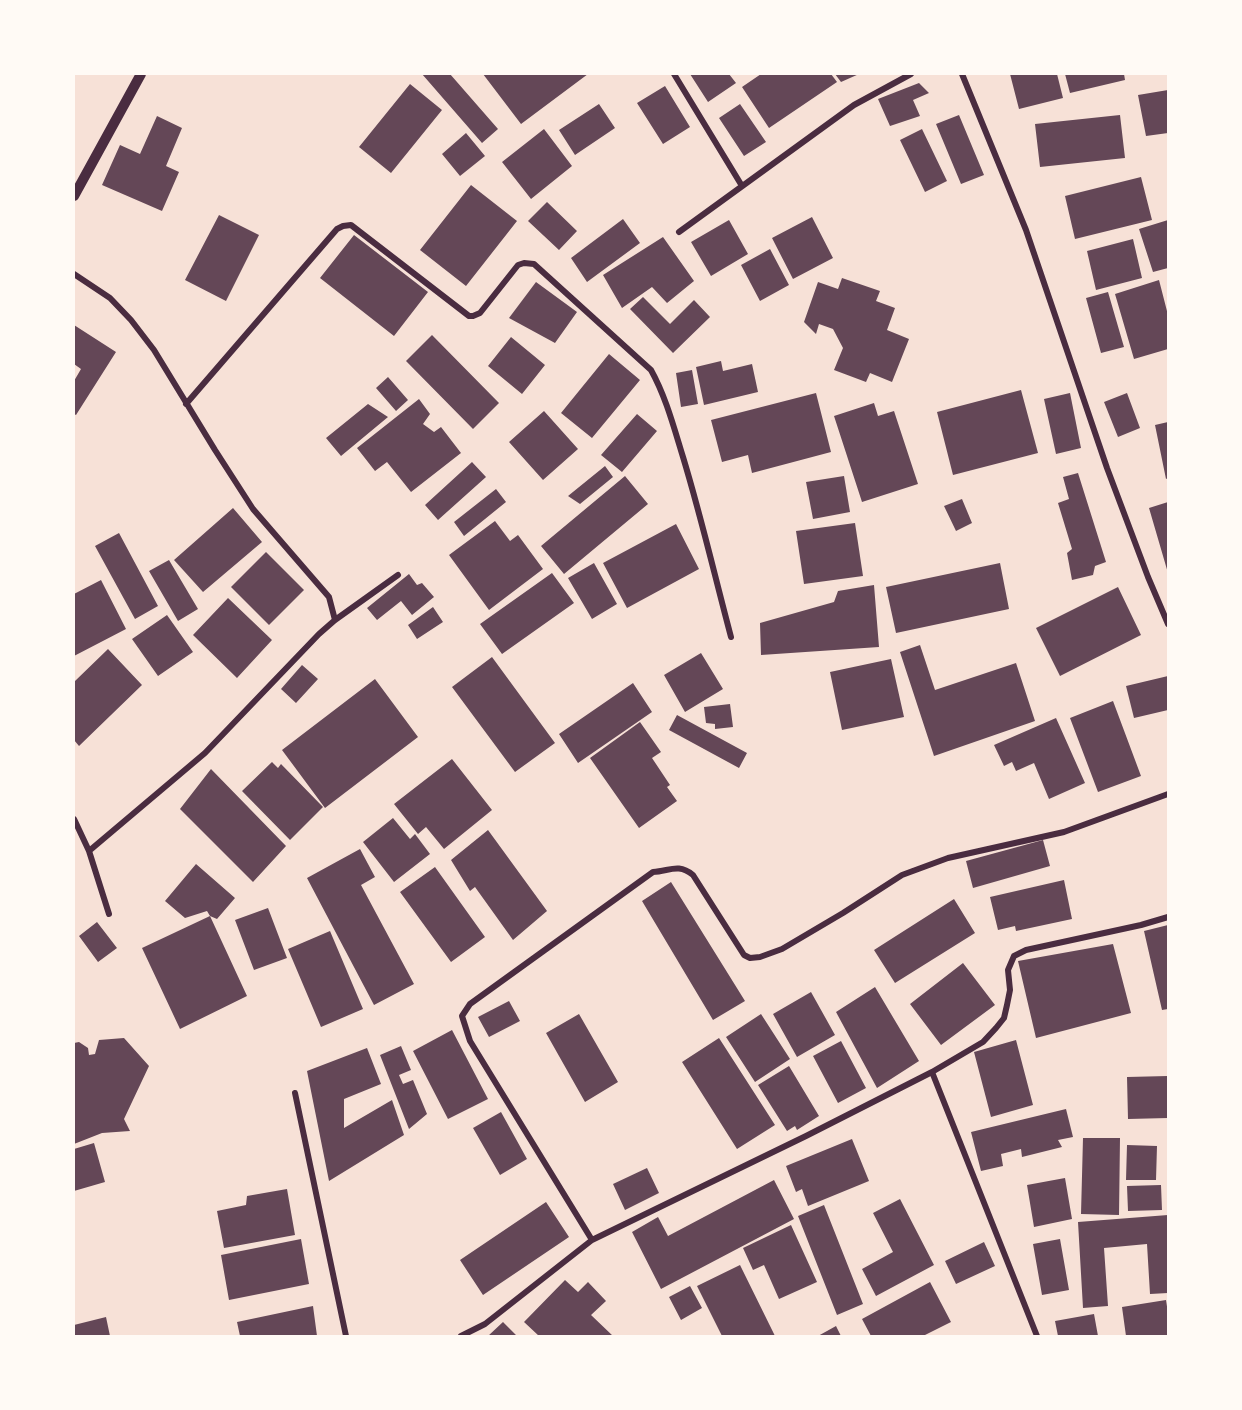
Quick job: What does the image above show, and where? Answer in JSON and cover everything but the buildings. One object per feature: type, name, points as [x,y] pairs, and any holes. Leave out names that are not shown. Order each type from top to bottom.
[{"type":"street","points":[[74,196],[141,74]]},
{"type":"street","points":[[674,74],[742,186]]},
{"type":"street","points":[[678,232],[854,105],[911,74]]},
{"type":"street","points":[[962,74],[1026,230],[1107,468],[1168,624]]},
{"type":"street","points":[[186,404],[337,229],[343,226],[351,225],[469,316],[480,314],[518,265],[524,262],[534,264],[651,370],[674,425],[731,637]]},
{"type":"street","points":[[74,274],[110,298],[131,320],[154,350],[253,509],[329,597],[335,620]]},
{"type":"street","points":[[89,851],[205,753],[319,634],[398,575]]},
{"type":"street","points":[[592,1240],[470,1041],[462,1016],[470,1004],[653,872],[681,868],[693,875],[744,955],[750,958],[760,957],[782,949],[902,875],[948,858],[1064,832],[1168,794]]},
{"type":"street","points":[[74,819],[89,851],[109,914]]},
{"type":"street","points":[[461,1336],[485,1324],[592,1240],[795,1142],[932,1072],[982,1042],[1004,1018],[1010,990],[1008,970],[1014,956],[1026,950],[1168,917]]},
{"type":"street","points":[[932,1072],[1037,1336]]},
{"type":"street","points":[[295,1093],[346,1336]]}]
